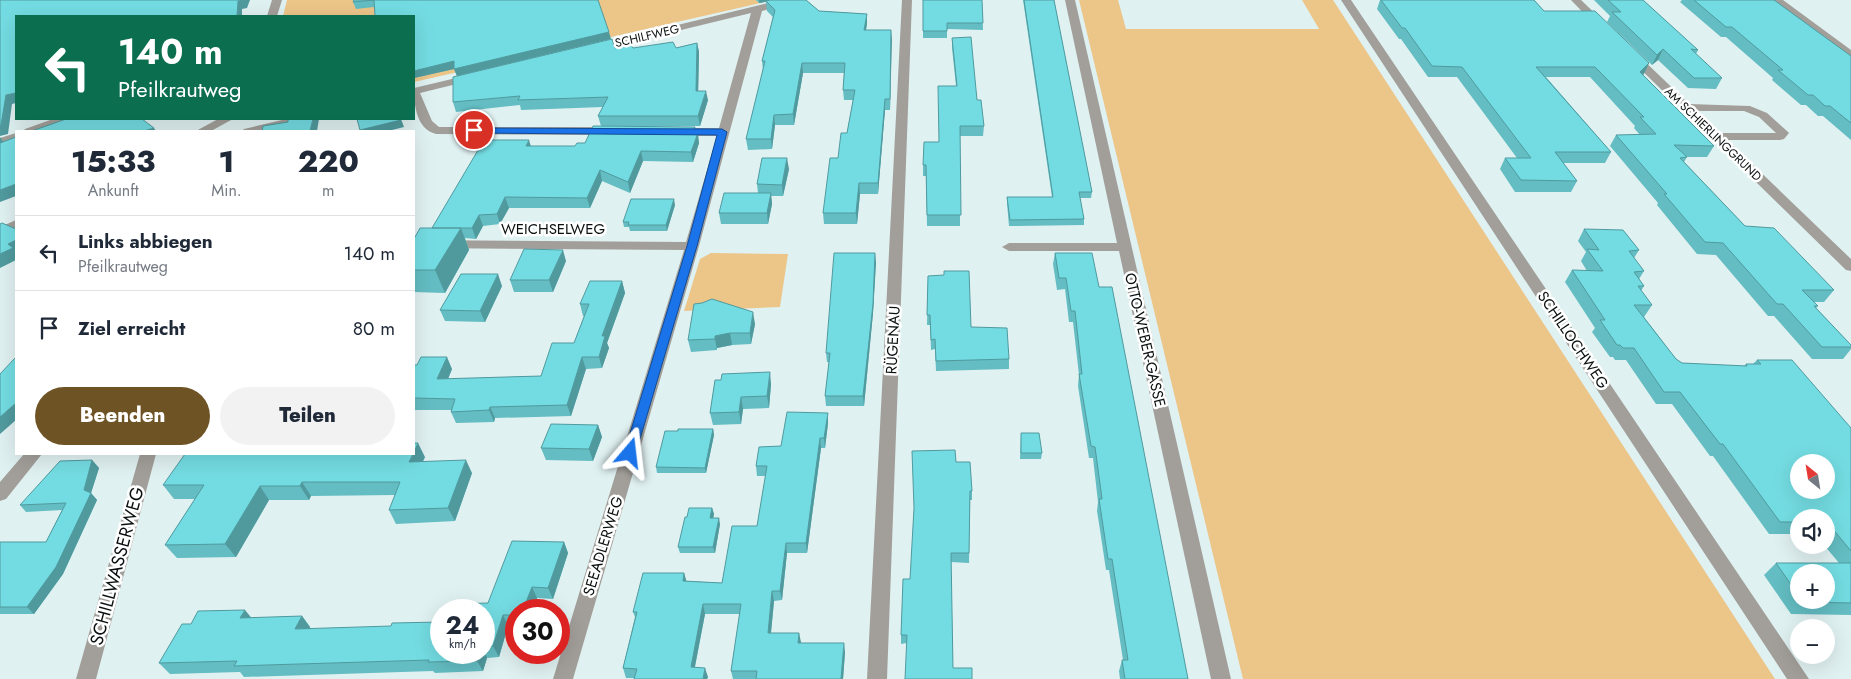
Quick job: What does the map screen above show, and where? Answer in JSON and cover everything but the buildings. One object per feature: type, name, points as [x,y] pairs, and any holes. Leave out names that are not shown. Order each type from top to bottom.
[{"type":"street","points":[[272,15],[277,0]]},
{"type":"street","name":"SCHILFWEG","points":[[585,50],[793,0]]},
{"type":"street","name":"RÜGENAU","points":[[877,679],[906,0]]},
{"type":"street","name":"OTTO-WEBER-GASSE","points":[[1070,0],[1221,679]]},
{"type":"street","name":"SCHILLOCHWEG","points":[[1346,0],[1799,679]]},
{"type":"street","points":[[1576,0],[1611,34]]},
{"type":"street","points":[[1777,0],[1851,55]]},
{"type":"street","name":"SEEADLERWEG","points":[[563,679],[692,246],[757,10]]},
{"type":"street","name":"AM SCHIERLINGGRUND","points":[[1624,47],[1851,267]]},
{"type":"street","points":[[415,91],[480,75]]},
{"type":"street","points":[[415,93],[427,123],[436,130],[623,131]]},
{"type":"street","points":[[1686,108],[1746,108],[1763,115],[1783,133],[1780,136],[1716,137]]},
{"type":"street","points":[[32,130],[59,120]]},
{"type":"street","points":[[204,130],[225,120]]},
{"type":"street","points":[[250,130],[296,120]]},
{"type":"street","points":[[663,132],[722,132]]},
{"type":"street","points":[[0,142],[15,136]]},
{"type":"street","points":[[0,232],[15,224]]},
{"type":"street","name":"WEICHSELWEG","points":[[415,244],[692,246]]},
{"type":"street","points":[[1009,247],[1125,247]]},
{"type":"street","points":[[0,494],[33,455]]},
{"type":"street","name":"SCHILLWASSERWEG","points":[[86,679],[148,455]]},
{"type":"shaded area","points":[[287,0],[774,0],[415,82],[415,15],[283,15]]},
{"type":"shaded area","points":[[1079,0],[1118,0],[1126,29],[1319,29],[1302,0],[1333,0],[1775,679],[1243,679]]},
{"type":"shaded area","points":[[711,253],[788,254],[780,307],[684,311],[700,259]]},
{"type":"route","points":[[474,130],[722,132],[692,246],[630,453]]}]
